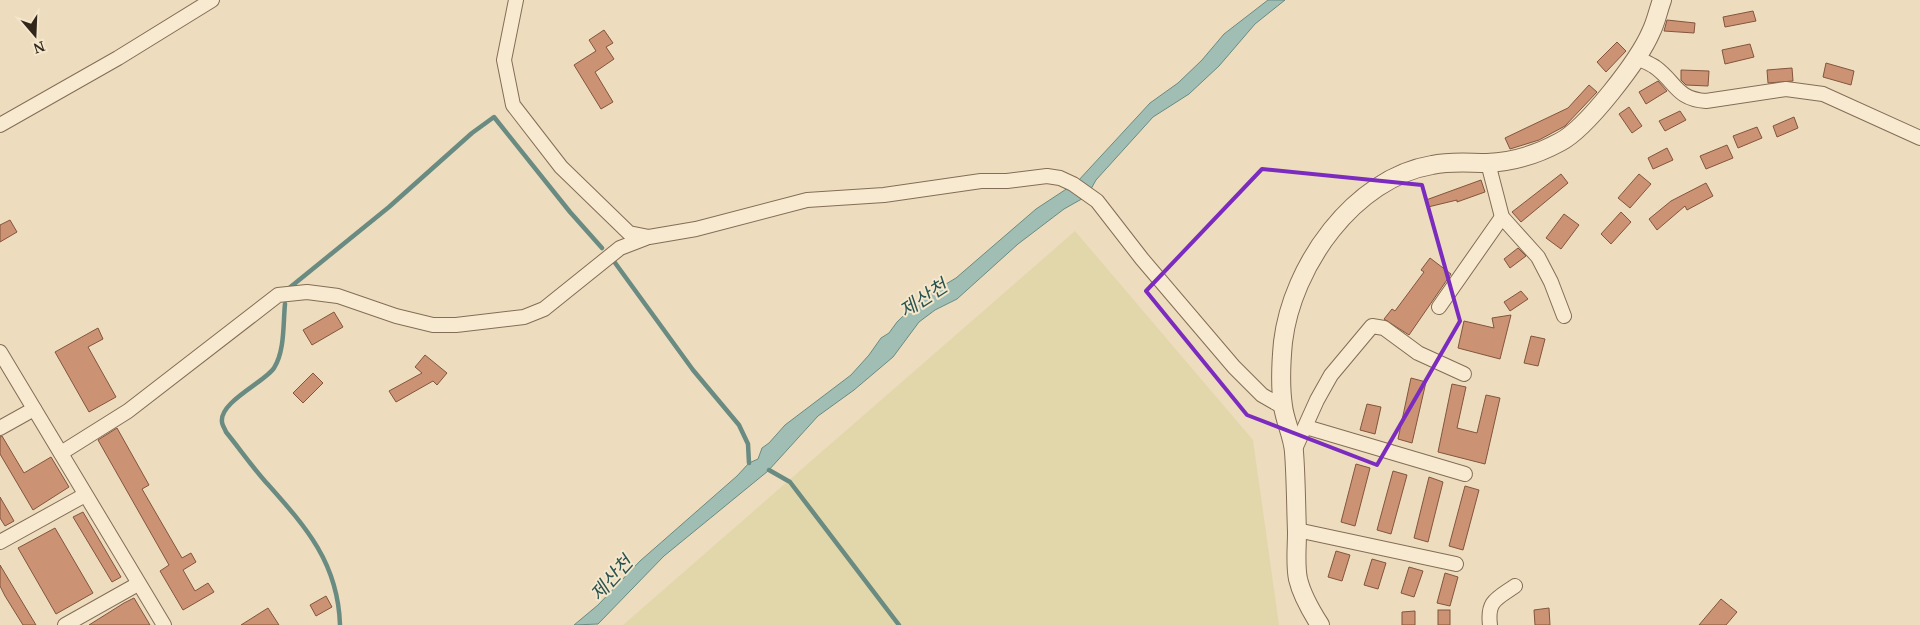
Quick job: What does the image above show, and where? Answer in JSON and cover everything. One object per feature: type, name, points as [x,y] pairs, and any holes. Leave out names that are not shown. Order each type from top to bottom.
[{"type":"street","points":[[0,125],[118,58],[212,0]]},
{"type":"street","points":[[516,0],[504,60],[513,105],[560,167],[613,220],[629,233],[649,237]]},
{"type":"street","points":[[1320,625],[1305,598],[1298,579],[1294,451],[1283,407],[1282,349],[1288,317],[1297,291],[1314,258],[1328,235],[1345,214],[1374,188],[1412,169],[1449,162],[1488,163],[1539,153],[1572,135],[1583,126],[1637,58],[1651,34],[1662,0]]},
{"type":"street","points":[[1637,58],[1655,67],[1681,94],[1694,100],[1706,101],[1786,89],[1823,94],[1920,138]]},
{"type":"street","points":[[1488,163],[1502,217],[1538,257],[1551,282],[1564,316]]},
{"type":"street","points":[[61,454],[128,411],[278,296],[307,292],[338,296],[396,316],[433,325],[456,325],[524,317],[544,309],[620,248],[649,237],[740,219],[807,200],[884,195],[972,182],[1047,176],[1060,178],[1073,184],[1097,201],[1107,218],[1234,367],[1262,395],[1283,407]]},
{"type":"street","points":[[1439,307],[1502,217]]},
{"type":"street","points":[[1294,451],[1317,400],[1331,375],[1372,326],[1384,328],[1418,353],[1464,374]]},
{"type":"street","points":[[0,352],[164,625]]},
{"type":"street","points":[[0,428],[34,409]]},
{"type":"street","points":[[1306,427],[1465,474]]},
{"type":"street","points":[[0,542],[85,495]]},
{"type":"street","points":[[1297,530],[1456,564]]},
{"type":"street","points":[[64,625],[138,584]]},
{"type":"street","points":[[1490,625],[1489,613],[1491,604],[1515,586]]},
{"type":"highlighted area","points":[[1262,169],[1422,185],[1460,321],[1377,465],[1247,415],[1146,291]]},
{"type":"shaded area","points":[[1075,231],[1253,440],[1279,625],[623,625]]},
{"type":"water","name":"제산천","points":[[1268,0],[1285,0],[1255,24],[1219,66],[1189,94],[1153,117],[1096,180],[1087,196],[1064,209],[1018,244],[957,299],[935,310],[919,322],[893,357],[854,390],[818,416],[768,471],[664,556],[598,624],[574,625],[598,605],[640,561],[737,476],[749,463],[758,459],[762,448],[785,425],[851,375],[881,338],[889,333],[897,322],[921,299],[956,278],[1036,209],[1077,182],[1150,103],[1178,83],[1202,60],[1224,34]]},
{"type":"building","points":[[1753,11],[1756,21],[1725,27],[1723,17]]},
{"type":"building","points":[[1667,20],[1695,23],[1694,33],[1664,31]]},
{"type":"building","points":[[604,30],[613,43],[606,47],[614,59],[595,72],[613,102],[601,109],[574,65],[596,51],[589,40]]},
{"type":"building","points":[[1617,42],[1626,51],[1606,72],[1597,62]]},
{"type":"building","points":[[1750,44],[1754,57],[1725,64],[1722,50]]},
{"type":"building","points":[[1826,63],[1854,71],[1851,85],[1823,77]]},
{"type":"building","points":[[1792,68],[1793,81],[1768,83],[1767,70]]},
{"type":"building","points":[[1681,70],[1709,71],[1708,86],[1686,85],[1681,80]]},
{"type":"building","points":[[1658,81],[1667,91],[1646,104],[1639,92]]},
{"type":"building","points":[[1589,85],[1597,92],[1565,126],[1539,140],[1510,149],[1505,138],[1568,108]]},
{"type":"building","points":[[1629,107],[1642,126],[1632,133],[1619,114]]},
{"type":"building","points":[[1680,111],[1686,120],[1665,131],[1659,121]]},
{"type":"building","points":[[1794,117],[1798,128],[1777,137],[1773,126]]},
{"type":"building","points":[[1757,127],[1762,138],[1738,148],[1733,136]]},
{"type":"building","points":[[1727,145],[1733,158],[1706,169],[1700,156]]},
{"type":"building","points":[[1667,148],[1673,160],[1653,169],[1648,158]]},
{"type":"building","points":[[1561,174],[1568,183],[1521,222],[1512,212]]},
{"type":"building","points":[[1639,174],[1651,184],[1630,208],[1618,198]]},
{"type":"building","points":[[1481,180],[1485,192],[1457,202],[1457,200],[1428,207],[1426,200]]},
{"type":"building","points":[[1706,183],[1713,196],[1687,210],[1685,206],[1657,230],[1649,219],[1671,201]]},
{"type":"building","points":[[1621,212],[1631,222],[1611,244],[1601,234]]},
{"type":"building","points":[[1564,214],[1579,225],[1561,249],[1546,238]]},
{"type":"building","points":[[10,220],[17,232],[0,242],[0,225]]},
{"type":"building","points":[[1518,248],[1526,256],[1510,268],[1504,259]]},
{"type":"building","points":[[1430,258],[1451,274],[1409,335],[1384,319],[1392,309],[1395,311],[1424,272],[1421,270]]},
{"type":"building","points":[[1521,291],[1528,299],[1510,311],[1504,302]]},
{"type":"building","points":[[334,312],[343,327],[312,345],[303,330]]},
{"type":"building","points":[[1511,315],[1500,359],[1458,348],[1464,321],[1494,328],[1492,318]]},
{"type":"building","points":[[98,328],[103,339],[88,347],[116,397],[89,412],[55,352]]},
{"type":"building","points":[[1531,336],[1545,339],[1538,366],[1524,363]]},
{"type":"building","points":[[425,355],[447,373],[437,385],[433,381],[396,402],[389,391],[422,373],[415,367]]},
{"type":"building","points":[[313,373],[323,383],[303,403],[293,393]]},
{"type":"building","points":[[1411,378],[1426,382],[1412,443],[1398,439]]},
{"type":"building","points":[[1452,384],[1466,387],[1457,428],[1477,433],[1486,395],[1500,398],[1485,464],[1438,452]]},
{"type":"building","points":[[1367,404],[1381,407],[1375,434],[1360,430]]},
{"type":"building","points":[[117,428],[149,485],[142,489],[182,558],[191,553],[196,562],[183,570],[195,591],[208,583],[214,592],[183,610],[160,571],[169,565],[98,440]]},
{"type":"building","points":[[2,436],[24,473],[51,457],[69,487],[33,510],[0,454],[0,437]]},
{"type":"building","points":[[1356,464],[1370,468],[1355,526],[1341,522]]},
{"type":"building","points":[[1393,471],[1407,475],[1391,534],[1377,530]]},
{"type":"building","points":[[1429,477],[1443,482],[1428,542],[1414,538]]},
{"type":"building","points":[[1465,486],[1479,490],[1463,550],[1449,546]]},
{"type":"building","points":[[0,497],[14,521],[5,526],[0,518]]},
{"type":"building","points":[[83,512],[121,577],[112,582],[73,517]]},
{"type":"building","points":[[55,528],[93,593],[56,614],[18,548]]},
{"type":"building","points":[[1336,551],[1350,555],[1342,581],[1328,577]]},
{"type":"building","points":[[1372,559],[1386,563],[1378,589],[1364,585]]},
{"type":"building","points":[[0,565],[36,625],[23,625],[5,596],[0,586]]},
{"type":"building","points":[[1409,567],[1423,571],[1414,597],[1401,593]]},
{"type":"building","points":[[1445,573],[1458,577],[1450,606],[1437,603]]},
{"type":"building","points":[[326,596],[332,607],[316,616],[310,605]]},
{"type":"building","points":[[134,598],[150,625],[89,625],[124,603]]},
{"type":"building","points":[[1721,599],[1737,612],[1726,625],[1699,625]]},
{"type":"building","points":[[268,608],[279,625],[241,625]]},
{"type":"building","points":[[1549,608],[1550,625],[1535,625],[1534,610]]},
{"type":"building","points":[[1438,610],[1450,610],[1450,625],[1438,625]]},
{"type":"building","points":[[1415,611],[1415,625],[1402,625],[1402,612]]},
{"type":"waterway","points":[[288,289],[389,207],[472,133],[494,117],[570,212],[602,248]]},
{"type":"waterway","points":[[613,260],[693,370],[739,425],[748,444],[749,463]]},
{"type":"waterway","points":[[285,304],[283,337],[278,361],[269,374],[228,407],[223,415],[222,423],[226,432],[316,545],[326,563],[333,582],[338,602],[340,625]]},
{"type":"waterway","points":[[769,470],[790,482],[899,625]]}]
